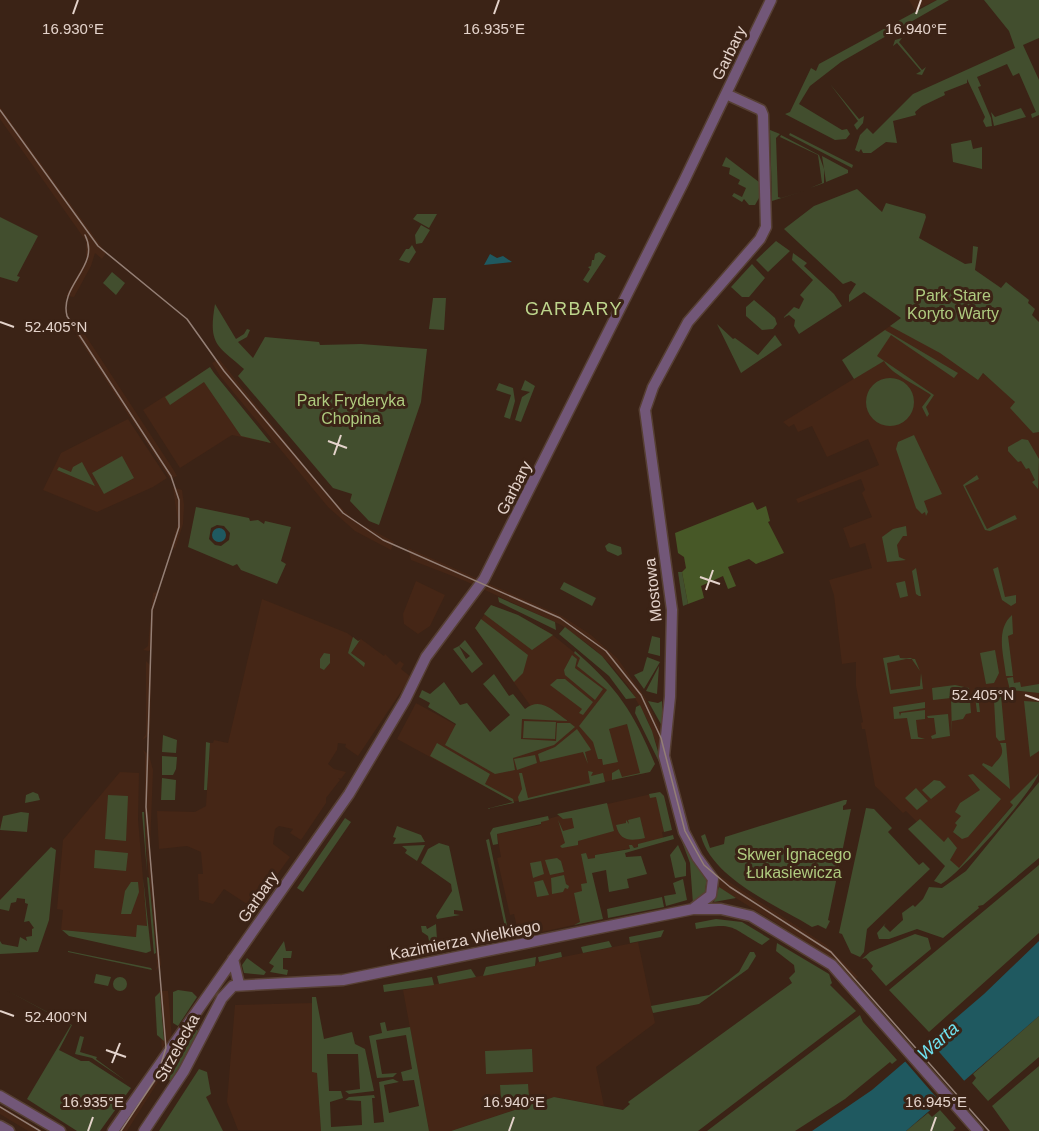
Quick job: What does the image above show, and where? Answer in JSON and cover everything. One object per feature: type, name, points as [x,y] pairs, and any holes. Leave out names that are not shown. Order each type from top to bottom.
[{"type":"street","name":"Garbary","points":[[167,1056],[232,959],[349,794],[405,700],[426,657],[484,579],[771,0]]},
{"type":"street","name":"Mostowa","points":[[694,909],[711,895],[713,879],[697,857],[684,832],[664,756],[670,696],[672,610],[645,410],[652,387],[688,322],[765,231],[766,125],[761,110],[726,94]]},
{"type":"street","points":[[694,909],[728,909],[751,916],[832,965],[978,1131]]},
{"type":"street","name":"Kazimierza Wielkiego","points":[[239,984],[304,984],[343,980],[694,909]]},
{"type":"street","points":[[232,959],[239,984]]},
{"type":"street","name":"Strzelecka","points":[[144,1131],[184,1071],[224,994],[239,984]]},
{"type":"street","name":"Strzelecka","points":[[113,1131],[167,1056]]},
{"type":"street","points":[[0,1096],[60,1131]]},
{"type":"street","points":[[0,1125],[9,1131]]},
{"type":"shaded area","points":[[909,0],[937,0],[915,10]]},
{"type":"shaded area","points":[[0,107],[106,253],[102,259],[95,253],[91,266],[74,297],[66,296],[86,260],[86,241],[0,119]]},
{"type":"shaded area","points":[[902,318],[989,378],[1008,394],[1039,432],[1039,773],[959,869],[929,840],[920,825],[906,811],[903,813],[875,786],[865,729],[862,729],[861,723],[863,722],[856,686],[856,662],[842,664],[834,595],[829,580],[872,568],[865,543],[850,548],[843,528],[872,517],[862,493],[865,490],[861,479],[798,503],[796,499],[879,465],[868,439],[827,457],[812,426],[798,432],[794,424],[789,427],[783,422],[883,361],[876,356],[868,341]]},
{"type":"shaded area","points":[[78,324],[177,476],[170,479],[72,328]]},
{"type":"shaded area","points":[[219,359],[330,497],[354,520],[394,542],[391,550],[355,531],[328,507],[220,376],[212,363]]},
{"type":"shaded area","points":[[204,371],[271,443],[232,435],[180,468],[143,410]]},
{"type":"shaded area","points":[[128,419],[167,478],[153,487],[97,512],[43,490],[61,453]]},
{"type":"shaded area","points":[[173,487],[182,490],[184,505],[183,524],[175,549],[171,547],[178,523]]},
{"type":"shaded area","points":[[408,548],[562,616],[591,635],[617,658],[645,697],[659,726],[699,867],[681,839],[656,743],[647,719],[628,686],[610,664],[593,648],[561,625],[463,580],[411,560]]},
{"type":"shaded area","points":[[416,581],[445,595],[430,626],[418,634],[404,624],[403,614]]},
{"type":"shaded area","points":[[158,591],[153,613],[152,648],[149,651],[143,650],[148,646],[153,593]]},
{"type":"shaded area","points":[[262,599],[347,633],[358,641],[361,639],[384,656],[385,654],[396,665],[400,661],[404,664],[401,669],[411,677],[358,756],[345,747],[346,744],[338,743],[337,750],[328,764],[334,769],[346,772],[341,779],[338,778],[340,780],[326,798],[326,803],[301,840],[290,833],[293,829],[279,826],[275,829],[273,844],[290,857],[253,908],[224,889],[213,904],[199,900],[198,874],[203,874],[201,852],[187,846],[159,849],[157,811],[195,812],[206,806],[210,743],[214,740],[228,743]]},
{"type":"shaded area","points":[[491,605],[549,632],[595,669],[645,744],[655,764],[650,772],[513,802],[397,739],[416,703],[487,742],[530,705],[475,628]]},
{"type":"shaded area","points":[[146,661],[151,666],[150,733],[142,740],[146,734]]},
{"type":"shaded area","points":[[143,750],[149,755],[153,770],[150,848],[161,965],[155,971],[157,966],[145,834],[145,755]]},
{"type":"shaded area","points":[[120,772],[139,773],[138,819],[147,926],[137,937],[61,930],[63,910],[57,909],[63,840]]},
{"type":"shaded area","points":[[660,792],[664,796],[672,830],[662,832],[664,842],[595,855],[595,858],[588,860],[601,919],[519,937],[514,914],[510,915],[497,858],[501,857],[497,834],[541,825],[540,821],[577,811]]},
{"type":"shaded area","points":[[717,874],[826,945],[858,977],[852,982],[821,951],[718,887]]},
{"type":"shaded area","points":[[638,942],[655,1023],[596,1067],[604,1106],[554,1097],[451,1131],[429,1131],[403,990],[535,966],[538,962]]},
{"type":"shaded area","points":[[159,991],[168,991],[172,1039],[162,1054]]},
{"type":"shaded area","points":[[313,1003],[321,1131],[238,1130],[227,1102],[235,1005]]},
{"type":"shaded area","points":[[183,1042],[127,1131],[118,1131],[156,1075]]},
{"type":"shaded area","points":[[0,1105],[43,1131],[28,1131],[0,1114]]},
{"type":"green space","points":[[937,0],[949,0],[841,62],[810,86],[799,104],[842,130],[847,129],[850,134],[846,139],[835,140],[785,114],[790,112],[811,68],[816,71],[819,64]]},
{"type":"green space","points":[[984,0],[1039,0],[1039,38],[1023,45],[1039,80],[1039,115],[1032,118],[1031,114],[1036,112],[1019,73],[1013,76],[1007,64],[977,77],[981,86],[978,87],[992,126],[986,127],[983,121],[985,117],[967,79],[967,83],[944,92],[945,95],[922,106],[915,112],[916,115],[893,121],[897,143],[886,142],[871,153],[863,153],[861,149],[859,152],[855,150],[860,135],[867,128],[873,134],[913,94],[1015,48],[1009,31]]},
{"type":"green space","points":[[902,38],[899,42],[922,70],[926,67],[922,75],[916,74],[921,71],[897,43],[893,46],[895,40]]},
{"type":"green space","points":[[830,84],[859,119],[864,116],[863,123],[857,130],[854,125],[858,121]]},
{"type":"green space","points":[[1021,108],[1026,117],[994,126],[991,112],[995,117]]},
{"type":"green space","points":[[770,130],[780,134],[776,138],[778,197],[804,191],[772,201]]},
{"type":"green space","points":[[790,133],[853,165],[852,168],[789,135]]},
{"type":"green space","points":[[781,135],[819,155],[824,169],[824,183],[810,188],[822,183],[818,155],[780,137]]},
{"type":"green space","points":[[971,140],[973,149],[982,147],[982,169],[953,162],[951,144]]},
{"type":"green space","points":[[822,156],[848,170],[848,173],[826,182]]},
{"type":"green space","points":[[726,157],[759,182],[759,198],[755,205],[749,205],[744,199],[742,202],[732,196],[734,193],[742,197],[746,188],[738,184],[740,180],[729,174],[730,168],[722,166]]},
{"type":"green space","name":"Park Stare Koryto Warty","points":[[857,189],[882,212],[886,203],[925,214],[919,238],[965,264],[972,263],[973,246],[978,247],[975,270],[1001,288],[1006,282],[1029,300],[1028,303],[1035,309],[1032,315],[1039,322],[1039,432],[1033,433],[1010,408],[1015,402],[983,373],[978,380],[940,353],[890,326],[901,318],[864,292],[849,302],[849,295],[856,284],[851,281],[843,284],[784,229],[814,206]]},
{"type":"green space","points":[[417,214],[437,214],[429,228],[413,219]]},
{"type":"green space","points":[[0,217],[38,236],[17,276],[20,277],[17,282],[0,277]]},
{"type":"green space","points":[[421,225],[430,230],[422,243],[416,244],[415,235]]},
{"type":"green space","points":[[776,241],[790,251],[768,272],[756,260]]},
{"type":"green space","points":[[412,245],[416,252],[409,263],[399,260],[406,249]]},
{"type":"green space","points":[[599,252],[606,256],[588,283],[583,280],[595,254]]},
{"type":"green space","points":[[793,253],[807,263],[804,266],[834,294],[842,306],[799,334],[794,326],[795,320],[789,315],[783,318],[794,307],[799,309],[804,299],[800,295],[813,280],[792,260]]},
{"type":"green space","points":[[752,264],[765,278],[749,297],[742,297],[731,287]]},
{"type":"green space","points":[[112,272],[125,283],[116,295],[103,283]]},
{"type":"green space","points":[[433,298],[446,298],[444,330],[429,329]]},
{"type":"green space","points":[[754,300],[775,318],[777,324],[773,329],[762,330],[746,316],[746,307]]},
{"type":"green space","name":"Park Fryderyka Chopina","points":[[215,304],[236,339],[247,329],[250,330],[247,337],[238,342],[253,358],[265,337],[319,342],[320,345],[361,344],[427,349],[421,402],[379,525],[369,521],[350,501],[352,494],[333,488],[238,376],[244,369],[221,349],[214,336]]},
{"type":"green space","points":[[717,324],[733,339],[735,338],[758,355],[775,335],[782,345],[741,373]]},
{"type":"green space","points":[[885,330],[958,373],[954,378],[891,335],[877,356],[934,395],[926,407],[929,414],[927,417],[922,407],[931,395],[898,375],[884,361],[854,379],[842,360]]},
{"type":"green space","points":[[210,367],[271,443],[241,436],[204,382],[170,405],[165,397]]},
{"type":"green space","points":[[890,378],[907,385],[914,402],[907,419],[890,426],[873,419],[866,402],[873,385]]},
{"type":"green space","points":[[525,380],[535,386],[521,422],[515,420],[522,397],[530,392],[521,390]]},
{"type":"green space","points":[[499,383],[513,388],[515,401],[510,419],[504,417],[511,395],[496,390]]},
{"type":"green space","points":[[914,435],[942,494],[924,501],[928,512],[926,516],[925,512],[922,514],[916,508],[896,449],[898,442]]},
{"type":"green space","points":[[1022,439],[1028,440],[1039,459],[1038,489],[1032,482],[1035,480],[1029,468],[1026,469],[1021,461],[1018,462],[1008,451],[1008,447]]},
{"type":"green space","points":[[122,456],[134,478],[104,494],[92,473]]},
{"type":"green space","points":[[82,462],[95,486],[57,470],[59,467],[71,472],[73,467]]},
{"type":"green space","points":[[977,475],[979,479],[965,486],[987,529],[1015,515],[1017,519],[990,531],[985,530],[963,485]]},
{"type":"green space","points":[[753,502],[757,510],[766,506],[770,521],[768,522],[784,553],[756,564],[749,559],[728,567],[736,586],[728,589],[723,576],[701,586],[704,598],[688,604],[682,572],[686,568],[684,557],[678,553],[675,533]]},
{"type":"green space","points":[[196,507],[249,518],[250,521],[258,520],[264,524],[265,521],[291,527],[281,561],[286,564],[277,584],[241,570],[237,564],[233,566],[188,547]],"holes":[[[217,525],[224,526],[230,533],[229,540],[221,546],[215,545],[209,539],[211,528]]]},
{"type":"green space","points":[[906,526],[907,536],[903,536],[897,545],[899,557],[906,560],[887,562],[882,537],[893,529]]},
{"type":"green space","points":[[609,543],[621,547],[622,554],[618,556],[607,551],[605,546]]},
{"type":"green space","points":[[998,567],[1005,597],[1016,595],[1016,603],[1011,606],[1002,600],[993,569]]},
{"type":"green space","points":[[916,568],[921,596],[916,594],[912,571]]},
{"type":"green space","points":[[678,572],[682,572],[688,604],[683,606]]},
{"type":"green space","points":[[905,581],[908,596],[900,598],[896,583]]},
{"type":"green space","points":[[564,582],[596,598],[592,606],[560,589]]},
{"type":"green space","points":[[498,597],[555,622],[556,630],[499,602]]},
{"type":"green space","points":[[491,605],[518,615],[553,635],[532,650],[484,614]]},
{"type":"green space","points":[[1012,615],[1013,634],[1008,636],[1013,676],[1006,676],[1002,636],[1007,621]]},
{"type":"green space","points":[[481,619],[528,655],[523,673],[514,682],[475,628]]},
{"type":"green space","points":[[565,627],[602,656],[636,698],[626,699],[609,676],[559,634]]},
{"type":"green space","points":[[652,636],[660,638],[660,656],[648,653]]},
{"type":"green space","points":[[353,637],[360,640],[351,653],[365,663],[364,667],[348,653]]},
{"type":"green space","points":[[465,640],[483,664],[472,673],[453,649]],"holes":[[[459,646],[470,656],[466,659]]]},
{"type":"green space","points":[[995,650],[999,673],[994,683],[986,684],[980,653]]},
{"type":"green space","points":[[575,651],[603,677],[623,702],[639,729],[655,764],[650,772],[612,780],[612,773],[619,769],[622,777],[640,773],[627,724],[609,729],[618,762],[603,765],[602,759],[598,759],[593,742],[579,726],[607,690],[577,666],[580,658],[574,653]]},
{"type":"green space","points":[[324,653],[330,654],[330,663],[324,670],[320,668],[320,659]]},
{"type":"green space","points":[[572,655],[577,659],[575,668],[603,689],[595,700],[565,675],[564,670]]},
{"type":"green space","points":[[899,655],[900,658],[908,659],[887,663],[891,690],[920,686],[921,673],[923,689],[890,694],[883,658]]},
{"type":"green space","points":[[647,657],[660,662],[644,689],[634,675],[643,671]]},
{"type":"green space","points":[[659,666],[657,694],[646,691]]},
{"type":"green space","points":[[494,674],[509,696],[513,694],[525,709],[531,705],[542,704],[568,721],[522,719],[521,739],[556,741],[557,723],[570,723],[575,727],[554,745],[513,758],[515,770],[495,774],[445,745],[456,724],[428,707],[430,703],[419,697],[422,690],[430,694],[444,682],[460,705],[467,703],[490,732],[510,715],[483,684]]},
{"type":"green space","points":[[1013,677],[1014,683],[1020,682],[1021,687],[1039,684],[1039,693],[1010,690],[1007,678]]},
{"type":"green space","points":[[557,679],[565,679],[593,702],[583,715],[579,713],[582,709],[550,685]]},
{"type":"green space","points":[[955,685],[969,688],[971,713],[966,714],[963,719],[952,721],[952,734],[951,698],[933,700],[932,688]]},
{"type":"green space","points":[[974,689],[1001,695],[1005,740],[999,741],[996,737],[994,700],[991,695],[978,696],[980,712],[977,712]]},
{"type":"green space","points":[[648,701],[658,703],[662,701],[662,726]]},
{"type":"green space","points":[[1024,701],[1039,702],[1039,751],[1030,757]]},
{"type":"green space","points":[[925,702],[925,708],[899,712],[900,716],[901,713],[925,710],[925,719],[916,720],[918,737],[925,739],[911,739],[907,718],[894,719],[893,707]]},
{"type":"green space","points":[[640,705],[652,731],[664,772],[635,713],[636,707]]},
{"type":"green space","points":[[948,714],[950,736],[932,739],[931,736],[936,734],[934,718],[927,716]]},
{"type":"green space","points":[[524,721],[556,722],[555,739],[523,738]]},
{"type":"green space","points":[[577,729],[591,750],[585,752],[588,764],[583,752],[540,762],[538,754],[555,747]]},
{"type":"green space","points":[[163,735],[177,740],[176,753],[162,752]]},
{"type":"green space","points":[[206,742],[210,743],[207,790],[204,790]]},
{"type":"green space","points":[[437,743],[490,774],[485,784],[513,799],[514,803],[486,809],[513,802],[430,756]]},
{"type":"green space","points":[[1000,743],[1006,743],[1010,789],[982,765],[983,763],[992,767],[999,759],[1002,754]]},
{"type":"green space","points":[[535,755],[537,763],[517,770],[514,759]]},
{"type":"green space","points":[[162,756],[177,757],[173,775],[162,775]]},
{"type":"green space","points":[[588,771],[593,772],[591,776],[603,773],[605,782],[519,802],[518,797],[522,789],[519,773],[522,773],[528,798],[590,783]]},
{"type":"green space","points":[[1039,773],[1023,798],[979,850],[951,877],[941,884],[934,881],[945,866],[908,829],[920,819],[944,842],[948,837],[957,848],[950,860],[959,868],[1013,805],[1010,802]]},
{"type":"green space","points":[[973,774],[1001,799],[968,837],[962,839],[953,832],[957,825],[955,823],[961,816],[955,812],[960,803],[980,790],[968,775]]},
{"type":"green space","points":[[162,778],[176,780],[175,800],[161,800]]},
{"type":"green space","points":[[934,780],[940,781],[946,787],[931,799],[922,790]]},
{"type":"green space","points":[[1039,782],[1039,858],[983,905],[978,906],[979,908],[943,938],[917,929],[889,939],[879,939],[877,933],[886,923],[884,926],[890,932],[903,920],[902,913],[913,905],[915,907],[923,899],[929,887],[942,888],[966,871]]},
{"type":"green space","points":[[916,788],[928,801],[917,810],[905,798]]},
{"type":"green space","points":[[33,792],[38,794],[40,800],[25,803],[26,795]]},
{"type":"green space","points":[[660,792],[664,796],[672,830],[664,832],[656,797],[650,798],[649,794]]},
{"type":"green space","points":[[108,795],[128,796],[126,841],[105,839]]},
{"type":"green space","name":"Skwer Ignacego Łukasiewicza","points":[[847,800],[843,810],[851,809],[828,920],[830,921],[826,929],[818,925],[812,927],[764,900],[732,878],[718,865],[701,836],[705,834],[710,848],[724,844],[725,837]]},
{"type":"green space","points":[[607,803],[614,831],[578,841],[578,845],[562,848],[560,846],[565,843],[558,820],[563,831],[574,828],[572,818],[563,819],[557,814]]},
{"type":"green space","points":[[866,808],[874,809],[892,828],[888,832],[919,865],[923,862],[930,869],[867,929],[864,952],[860,957],[851,953],[842,934],[839,933]]},
{"type":"green space","points":[[21,812],[29,813],[27,832],[0,830],[3,816]]},
{"type":"green space","points":[[142,812],[144,812],[147,872]]},
{"type":"green space","points":[[548,816],[549,820],[541,824],[497,834],[498,844],[493,845],[490,833],[493,828]]},
{"type":"green space","points":[[640,817],[645,838],[631,840],[620,835],[616,825],[626,823],[626,820],[629,824],[628,820]]},
{"type":"green space","points":[[345,818],[351,822],[303,892],[297,888]]},
{"type":"green space","points":[[397,826],[421,835],[425,842],[393,844]]},
{"type":"green space","points":[[673,835],[674,839],[625,853],[626,857],[641,856],[647,874],[627,879],[629,888],[609,892],[606,870],[592,873],[603,919],[574,925],[580,922],[574,893],[582,891],[581,884],[587,883],[581,854],[586,853],[588,859],[595,858],[595,855],[630,849],[629,845],[634,848],[638,847],[638,844]]},
{"type":"green space","points":[[489,839],[509,935],[507,936],[486,840]]},
{"type":"green space","points":[[681,839],[707,876],[705,892],[693,904],[690,863]]},
{"type":"green space","points":[[439,843],[449,846],[463,911],[454,910],[454,914],[460,915],[437,919],[436,916],[452,891],[451,884],[421,863],[428,849]]},
{"type":"green space","points":[[425,845],[417,861],[405,853],[407,850],[402,846]]},
{"type":"green space","points":[[678,845],[686,863],[686,876],[675,878],[670,855]]},
{"type":"green space","points":[[51,847],[56,850],[49,920],[38,952],[0,954],[0,941],[2,944],[18,947],[20,937],[27,941],[26,937],[32,936],[34,928],[29,921],[24,922],[28,904],[25,903],[25,899],[17,898],[16,902],[11,903],[9,911],[0,909],[0,900]]},
{"type":"green space","points":[[95,850],[128,853],[126,871],[94,868]]},
{"type":"green space","points":[[557,858],[561,861],[564,872],[550,875],[545,860]]},
{"type":"green space","points":[[541,861],[544,874],[533,878],[530,863]]},
{"type":"green space","points":[[1039,865],[1039,933],[929,1032],[889,990]]},
{"type":"green space","points":[[564,875],[568,889],[565,888],[563,892],[552,894],[551,878]]},
{"type":"green space","points":[[143,877],[151,951],[146,953],[69,936],[62,930],[136,937],[137,925],[147,926]]},
{"type":"green space","points":[[147,877],[149,878],[156,953],[154,954]]},
{"type":"green space","points":[[683,879],[687,900],[666,906],[664,896],[676,894],[673,883]]},
{"type":"green space","points":[[543,880],[549,895],[537,897],[534,882]]},
{"type":"green space","points":[[131,882],[138,882],[139,892],[131,914],[121,914],[125,891]]},
{"type":"green space","points":[[719,887],[736,898],[714,902]]},
{"type":"green space","points":[[662,897],[664,907],[608,918],[607,909]]},
{"type":"green space","points":[[716,919],[742,922],[770,939],[762,945],[726,926],[696,929],[695,923]]},
{"type":"green space","points":[[436,924],[437,940],[429,941],[428,936],[422,932],[421,926],[426,926],[427,929]]},
{"type":"green space","points":[[664,930],[661,937],[630,943],[629,937]]},
{"type":"green space","points":[[915,934],[928,938],[931,949],[886,986],[871,969],[873,966],[866,958],[862,959],[870,952]]},
{"type":"green space","points":[[284,941],[286,951],[292,951],[291,958],[283,958],[283,969],[288,970],[287,975],[270,972],[274,966],[269,963]]},
{"type":"green space","points":[[609,941],[612,947],[583,953],[581,947]]},
{"type":"green space","points":[[777,943],[829,974],[832,983],[830,985],[856,1011],[698,1131],[451,1131],[554,1097],[623,1110],[630,1104],[628,1102],[792,983],[789,978],[795,972],[794,965],[776,951]]},
{"type":"green space","points":[[68,952],[151,968],[152,970]]},
{"type":"green space","points":[[561,952],[562,957],[539,962],[538,957]]},
{"type":"green space","points":[[750,952],[754,952],[756,956],[748,969],[699,1004],[653,1013],[651,1006],[709,995],[739,972]]},
{"type":"green space","points":[[536,957],[535,966],[483,976],[486,967]]},
{"type":"green space","points":[[247,958],[266,972],[264,975],[244,973],[242,965]]},
{"type":"green space","points":[[471,969],[476,977],[439,984],[437,976]]},
{"type":"green space","points":[[96,974],[111,977],[108,986],[94,983]]},
{"type":"green space","points":[[120,977],[125,979],[127,984],[125,989],[120,991],[115,989],[113,984],[115,979]]},
{"type":"green space","points":[[432,977],[434,985],[384,992],[383,985]]},
{"type":"green space","points":[[6,990],[72,1025],[59,1050],[81,1061],[89,1061],[131,1088],[100,1131],[77,1131],[27,1099],[71,1025]]},
{"type":"green space","points":[[178,990],[192,992],[197,997],[178,1026],[173,1023],[173,992]]},
{"type":"green space","points":[[160,992],[164,1041],[157,1035],[155,997]]},
{"type":"green space","points":[[312,997],[316,997],[324,1039],[352,1032],[355,1044],[365,1049],[374,1091],[349,1094],[345,1091],[360,1089],[358,1054],[327,1054],[329,1091],[341,1091],[343,1098],[330,1102],[331,1127],[362,1125],[361,1101],[345,1100],[349,1097],[374,1095],[375,1098],[372,1098],[374,1123],[384,1122],[379,1082],[393,1079],[399,1082],[384,1085],[389,1113],[419,1106],[414,1080],[403,1081],[401,1072],[412,1069],[406,1035],[376,1040],[382,1074],[397,1073],[393,1077],[377,1078],[369,1036],[382,1033],[380,1023],[385,1022],[387,1031],[410,1027],[429,1131],[321,1131],[317,1073],[312,1072]]},
{"type":"green space","points":[[860,1015],[863,1022],[897,1060],[892,1064],[890,1062],[845,1099],[795,1131],[707,1131]]},
{"type":"green space","points":[[1039,1016],[1039,1057],[988,1101],[972,1083],[976,1078],[973,1074]]},
{"type":"green space","points":[[196,1030],[199,1031],[171,1081],[167,1079]]},
{"type":"green space","points":[[80,1036],[84,1037],[80,1052],[97,1057],[96,1059],[126,1081],[92,1058],[75,1054]]},
{"type":"green space","points":[[532,1049],[533,1072],[486,1074],[485,1051]]},
{"type":"green space","points":[[1039,1066],[1039,1131],[1010,1131],[992,1106]]},
{"type":"green space","points":[[199,1069],[207,1072],[211,1094],[206,1097],[223,1131],[159,1131]]},
{"type":"green space","points":[[528,1084],[529,1098],[501,1099],[500,1085]]},
{"type":"green space","points":[[940,1110],[956,1128],[953,1131],[906,1131],[928,1113],[932,1117]]},
{"type":"water","points":[[490,254],[497,258],[503,256],[512,262],[484,265]]},
{"type":"water","points":[[216,528],[222,528],[226,535],[222,542],[216,542],[212,538],[212,532]]},
{"type":"water","name":"Warta","points":[[1039,941],[1039,1016],[906,1131],[812,1131],[872,1090],[984,994]]},
{"type":"pier","points":[[927,1038],[967,1084],[943,1105],[903,1059]]},
{"type":"tram line","points":[[0,110],[98,246],[187,319],[224,371],[343,513],[383,540],[560,618],[606,651],[641,695],[661,738],[685,831],[704,865],[730,887],[831,952],[989,1131]]},
{"type":"tram line","points":[[85,235],[88,256],[69,295],[66,305],[67,316],[171,476],[179,500],[179,527],[152,610],[146,807],[166,1048],[157,1077],[121,1131]]},
{"type":"tram line","points":[[0,1107],[40,1131]]},
{"type":"district","name":"GARBARY","points":[[574,309]]}]
